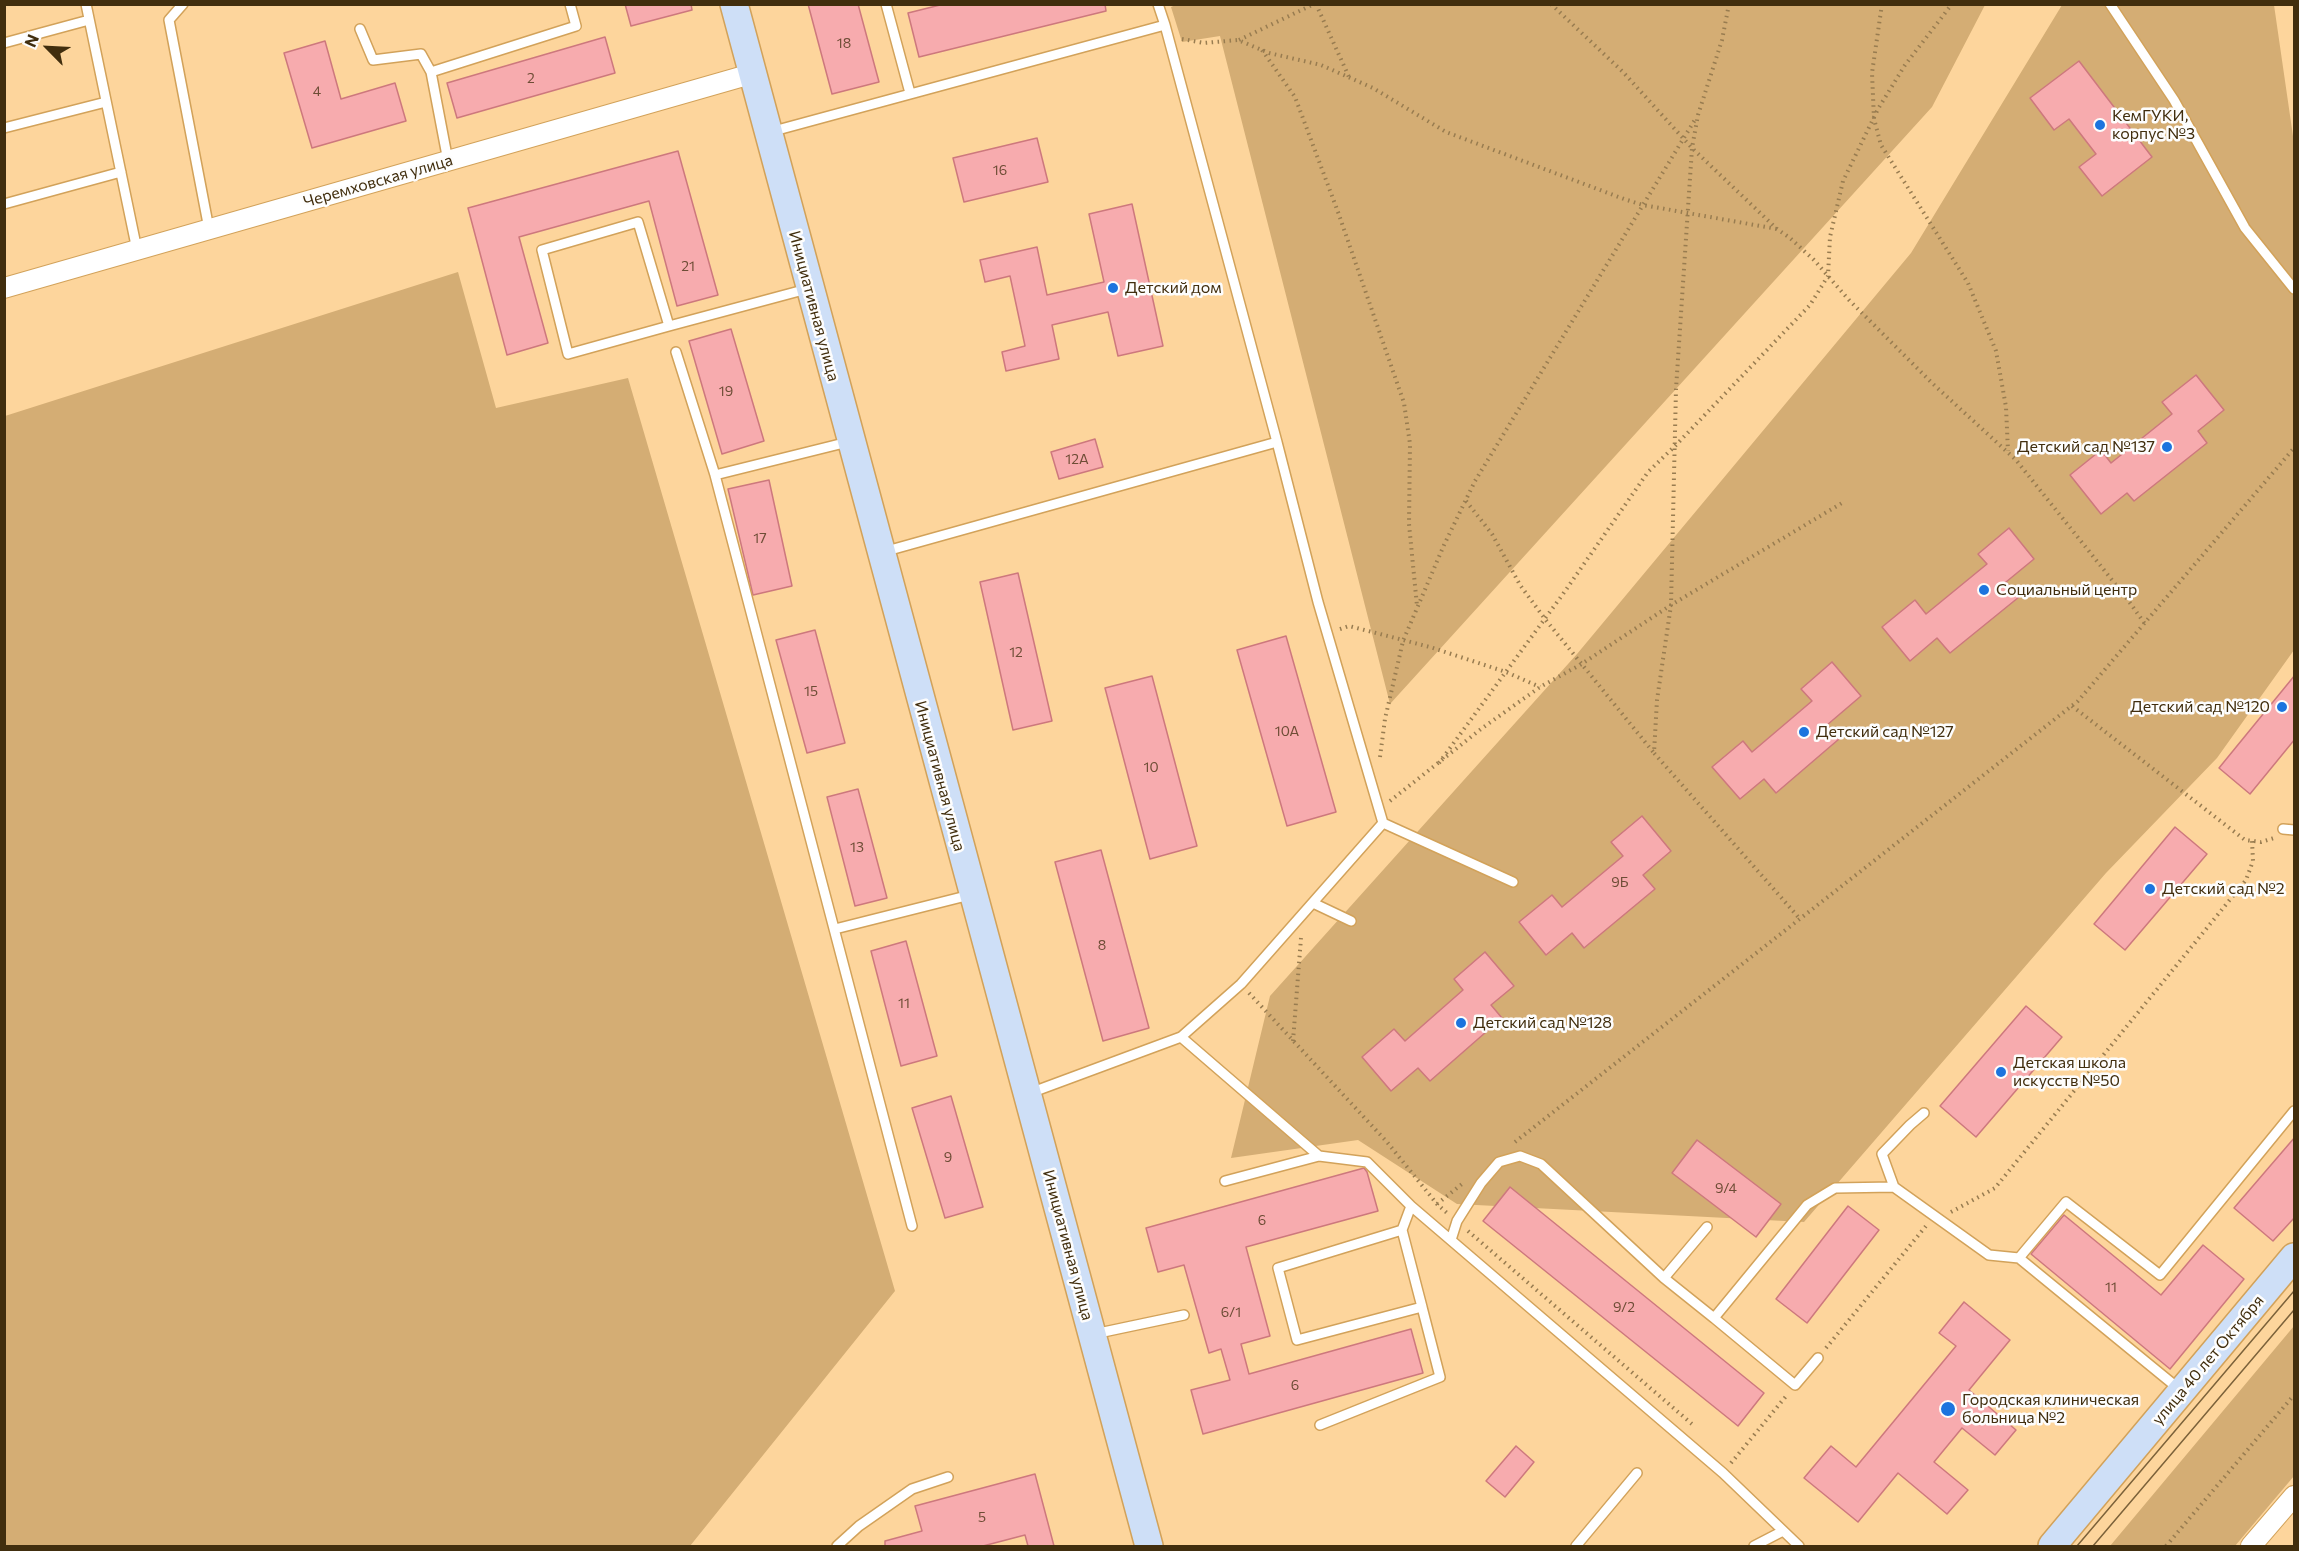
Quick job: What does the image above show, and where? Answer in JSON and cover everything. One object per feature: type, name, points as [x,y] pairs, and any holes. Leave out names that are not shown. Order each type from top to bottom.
[{"type":"main road","name":"Инициативная улица","points":[[734,4],[1149,1546]]},
{"type":"main road","name":"улица 40 лет Октября","points":[[2052,1546],[2295,1257]]},
{"type":"street","name":"Черемховская улица","points":[[4,288],[751,74]]},
{"type":"street","points":[[2251,1546],[2295,1496]]},
{"type":"lane","points":[[86,4],[137,250]]},
{"type":"lane","points":[[183,4],[169,20],[209,229]]},
{"type":"lane","points":[[431,72],[576,26],[570,4]]},
{"type":"lane","points":[[1158,4],[1328,634],[1383,823],[1513,882]]},
{"type":"lane","points":[[2110,4],[2174,100],[2245,228],[2295,289]]},
{"type":"lane","points":[[888,5],[910,93]]},
{"type":"lane","points":[[4,43],[89,20]]},
{"type":"lane","points":[[360,29],[373,60],[421,54],[431,72],[448,161]]},
{"type":"lane","points":[[767,132],[910,93],[1166,30]]},
{"type":"lane","points":[[4,128],[106,102]]},
{"type":"lane","points":[[4,204],[121,172]]},
{"type":"lane","points":[[669,326],[638,222],[542,250],[568,354],[809,288]]},
{"type":"lane","points":[[676,352],[715,475],[912,1226]]},
{"type":"lane","points":[[715,475],[850,441]]},
{"type":"lane","points":[[880,552],[1277,442]]},
{"type":"lane","points":[[1028,1094],[1181,1037],[1241,984],[1383,823]]},
{"type":"lane","points":[[2283,830],[2295,830]]},
{"type":"lane","points":[[835,929],[972,894]]},
{"type":"lane","points":[[1313,903],[1351,921]]},
{"type":"lane","points":[[1181,1037],[1319,1156]]},
{"type":"lane","points":[[2019,1258],[2066,1203],[2160,1275],[2295,1112]]},
{"type":"lane","points":[[1894,1187],[1882,1154],[1924,1113]]},
{"type":"lane","points":[[1225,1181],[1319,1156],[1367,1162],[1411,1206],[1723,1473],[1799,1546]]},
{"type":"lane","points":[[1451,1240],[1457,1221],[1481,1183],[1499,1162],[1520,1156],[1541,1164],[1664,1278],[1795,1385],[1818,1358]]},
{"type":"lane","points":[[1714,1318],[1807,1205],[1835,1188],[1894,1187],[1937,1216],[1989,1256],[2019,1258],[2181,1391]]},
{"type":"lane","points":[[1320,1425],[1440,1377],[1402,1230],[1411,1206]]},
{"type":"lane","points":[[1664,1278],[1707,1227]]},
{"type":"lane","points":[[1402,1230],[1278,1268],[1298,1340],[1422,1307]]},
{"type":"lane","points":[[1092,1335],[1184,1315]]},
{"type":"lane","points":[[1576,1546],[1636,1473]]},
{"type":"lane","points":[[837,1546],[859,1526],[912,1490],[948,1477]]},
{"type":"lane","points":[[1754,1546],[1783,1532]]},
{"type":"path","points":[[1166,30],[1204,43],[1238,40],[1315,4],[1350,78]]},
{"type":"path","points":[[1551,4],[1623,72],[1692,148],[1777,229],[1790,238],[1932,383],[2008,452],[2145,624]]},
{"type":"path","points":[[1654,753],[1657,700],[1671,605],[1676,389],[1692,148],[1698,115],[1722,40],[1729,4]]},
{"type":"path","points":[[1882,4],[1872,73],[1874,119],[1881,145],[1968,283],[1996,351],[2006,407],[2008,452]]},
{"type":"path","points":[[1439,763],[1545,619],[1648,472],[1676,446],[1810,305],[1828,276],[1830,237],[1843,181],[1874,119],[1905,65],[1952,4]]},
{"type":"path","points":[[1238,40],[1261,50],[1321,65],[1373,88],[1446,132],[1643,205],[1777,229]]},
{"type":"path","points":[[1261,50],[1295,97],[1338,212],[1404,403],[1410,444],[1409,524],[1417,609]]},
{"type":"path","points":[[1374,795],[1385,719],[1403,641],[1475,480],[1698,115]]},
{"type":"path","points":[[1511,1145],[2072,706],[2295,448]]},
{"type":"path","points":[[1466,501],[1492,534],[1520,585],[1580,665],[1800,919]]},
{"type":"path","points":[[1378,809],[1481,729],[1540,687],[1580,665],[1671,605],[1842,503]]},
{"type":"path","points":[[1328,634],[1349,626],[1430,647],[1506,672],[1540,687]]},
{"type":"path","points":[[2072,706],[2245,840],[2261,842],[2275,837],[2283,830]]},
{"type":"path","points":[[1818,1358],[1937,1216],[1964,1206],[1995,1188],[2246,880],[2253,861],[2252,841]]},
{"type":"path","points":[[1293,1041],[1302,916]]},
{"type":"path","points":[[1241,984],[1387,1142],[1437,1204],[1464,1182]]},
{"type":"path","points":[[1457,1221],[1698,1430]]},
{"type":"path","points":[[1723,1473],[1795,1385]]},
{"type":"path","points":[[2166,1546],[2295,1395]]},
{"type":"path","points":[[1725,1453],[1734,1460]]},
{"type":"shaded area","points":[[1178,4],[1985,5],[1932,107],[1390,704],[1220,36],[1182,42],[1171,7]]},
{"type":"shaded area","points":[[2062,5],[2274,5],[2294,143],[2294,650],[2217,758],[2106,873],[1804,1222],[1457,1204],[1358,1140],[1231,1158],[1270,996],[1577,654],[1911,253]]},
{"type":"shaded area","points":[[458,272],[496,408],[628,378],[895,1291],[690,1546],[5,1546],[5,416]]},
{"type":"shaded area","points":[[2294,1326],[2294,1476],[2235,1546],[2110,1546]]},
{"type":"building","points":[[625,4],[691,4],[692,10],[631,26]]},
{"type":"building","points":[[808,4],[858,4],[879,82],[832,94]]},
{"type":"building","points":[[944,4],[1105,4],[1106,11],[919,57],[908,13]]},
{"type":"building","points":[[605,37],[615,73],[457,118],[447,83]]},
{"type":"building","points":[[325,41],[341,99],[395,83],[406,121],[312,148],[284,53]]},
{"type":"building","name":"КемГУКИ, корпус №3","points":[[2079,61],[2152,157],[2102,196],[2079,167],[2096,154],[2069,119],[2054,130],[2030,98]]},
{"type":"building","points":[[1037,138],[1048,182],[964,202],[953,158]]},
{"type":"building","points":[[678,151],[718,295],[677,306],[649,201],[519,237],[548,343],[507,355],[468,208]]},
{"type":"building","name":"Детский дом","points":[[1132,204],[1163,346],[1118,356],[1108,312],[1052,325],[1059,359],[1006,371],[1002,352],[1025,346],[1010,276],[985,282],[980,260],[1037,247],[1047,295],[1104,282],[1089,214]]},
{"type":"building","points":[[731,329],[764,441],[722,454],[689,341]]},
{"type":"building","name":"Детский сад №137","points":[[2196,375],[2224,410],[2198,431],[2207,443],[2134,501],[2127,493],[2101,514],[2070,475],[2101,450],[2111,463],[2172,414],[2162,402]]},
{"type":"building","points":[[1095,439],[1103,467],[1059,479],[1051,452]]},
{"type":"building","points":[[769,480],[792,586],[753,595],[728,489]]},
{"type":"building","name":"Социальный центр","points":[[2009,528],[2034,559],[2006,582],[2019,597],[1950,653],[1937,638],[1910,661],[1882,627],[1915,600],[1926,614],[1987,564],[1978,554]]},
{"type":"building","points":[[1018,573],[1052,721],[1013,730],[980,582]]},
{"type":"building","points":[[815,630],[845,743],[807,753],[776,640]]},
{"type":"building","points":[[1286,636],[1336,812],[1287,826],[1237,650]]},
{"type":"building","name":"Детский сад №127","points":[[1832,662],[1861,696],[1827,725],[1839,739],[1776,793],[1764,779],[1740,799],[1712,767],[1743,741],[1752,752],[1812,701],[1801,689]]},
{"type":"building","name":"Детский сад №120","points":[[2295,675],[2295,739],[2250,794],[2219,768]]},
{"type":"building","points":[[1152,676],[1197,846],[1150,859],[1105,688]]},
{"type":"building","points":[[858,789],[887,898],[855,906],[827,797]]},
{"type":"building","points":[[1642,816],[1671,851],[1643,875],[1655,889],[1584,948],[1572,933],[1546,955],[1519,922],[1552,895],[1562,907],[1623,856],[1611,842]]},
{"type":"building","name":"Детский сад №2","points":[[2175,827],[2207,854],[2125,950],[2094,924]]},
{"type":"building","points":[[1101,850],[1149,1028],[1103,1041],[1055,862]]},
{"type":"building","points":[[906,941],[937,1056],[901,1066],[871,951]]},
{"type":"building","name":"Детский сад №128","points":[[1485,952],[1514,986],[1491,1005],[1502,1018],[1430,1081],[1418,1068],[1391,1091],[1362,1057],[1394,1029],[1405,1041],[1463,990],[1454,979]]},
{"type":"building","name":"Детская школа искусств №50","points":[[2026,1006],[2062,1037],[1976,1137],[1940,1106]]},
{"type":"building","points":[[951,1096],[983,1207],[945,1218],[912,1108]]},
{"type":"building","points":[[2295,1137],[2295,1217],[2273,1241],[2234,1208]]},
{"type":"building","points":[[1697,1140],[1781,1204],[1756,1237],[1672,1173]]},
{"type":"building","points":[[1364,1168],[1378,1211],[1246,1247],[1270,1336],[1241,1344],[1249,1374],[1411,1329],[1423,1373],[1203,1434],[1191,1390],[1230,1380],[1221,1349],[1209,1353],[1184,1265],[1158,1272],[1146,1228]]},
{"type":"building","points":[[1510,1187],[1764,1393],[1738,1426],[1483,1221]]},
{"type":"building","points":[[1848,1206],[1879,1230],[1807,1323],[1776,1299]]},
{"type":"building","points":[[2064,1215],[2161,1295],[2203,1245],[2244,1279],[2170,1369],[2031,1254]]},
{"type":"building","name":"Городская клиническая больница №2","points":[[1964,1302],[2010,1340],[1969,1390],[2016,1430],[1995,1455],[1962,1428],[1934,1462],[1968,1490],[1947,1514],[1898,1473],[1858,1522],[1804,1478],[1831,1446],[1856,1467],[1956,1346],[1939,1333]]},
{"type":"building","points":[[1516,1446],[1534,1462],[1505,1497],[1486,1481]]},
{"type":"building","points":[[1035,1474],[1054,1546],[1028,1546],[1025,1535],[983,1546],[885,1546],[885,1541],[922,1531],[915,1506]]},
{"type":"tram line","points":[[2077,1546],[2294,1291]]},
{"type":"tram line","points":[[2093,1546],[2294,1310]]},
{"type":"place","name":"КемГУКИ, корпус №3","points":[[2100,125]]},
{"type":"place","name":"Детский дом","points":[[1113,288]]},
{"type":"place","name":"Детский сад №137","points":[[2167,447]]},
{"type":"place","name":"Социальный центр","points":[[1984,590]]},
{"type":"place","name":"Детский сад №120","points":[[2282,707]]},
{"type":"place","name":"Детский сад №127","points":[[1804,732]]},
{"type":"place","name":"Детский сад №2","points":[[2150,889]]},
{"type":"place","name":"Детский сад №128","points":[[1461,1023]]},
{"type":"place","name":"Детская школа искусств №50","points":[[2001,1072]]},
{"type":"place","name":"Городская клиническая больница №2","points":[[1948,1409]]}]
